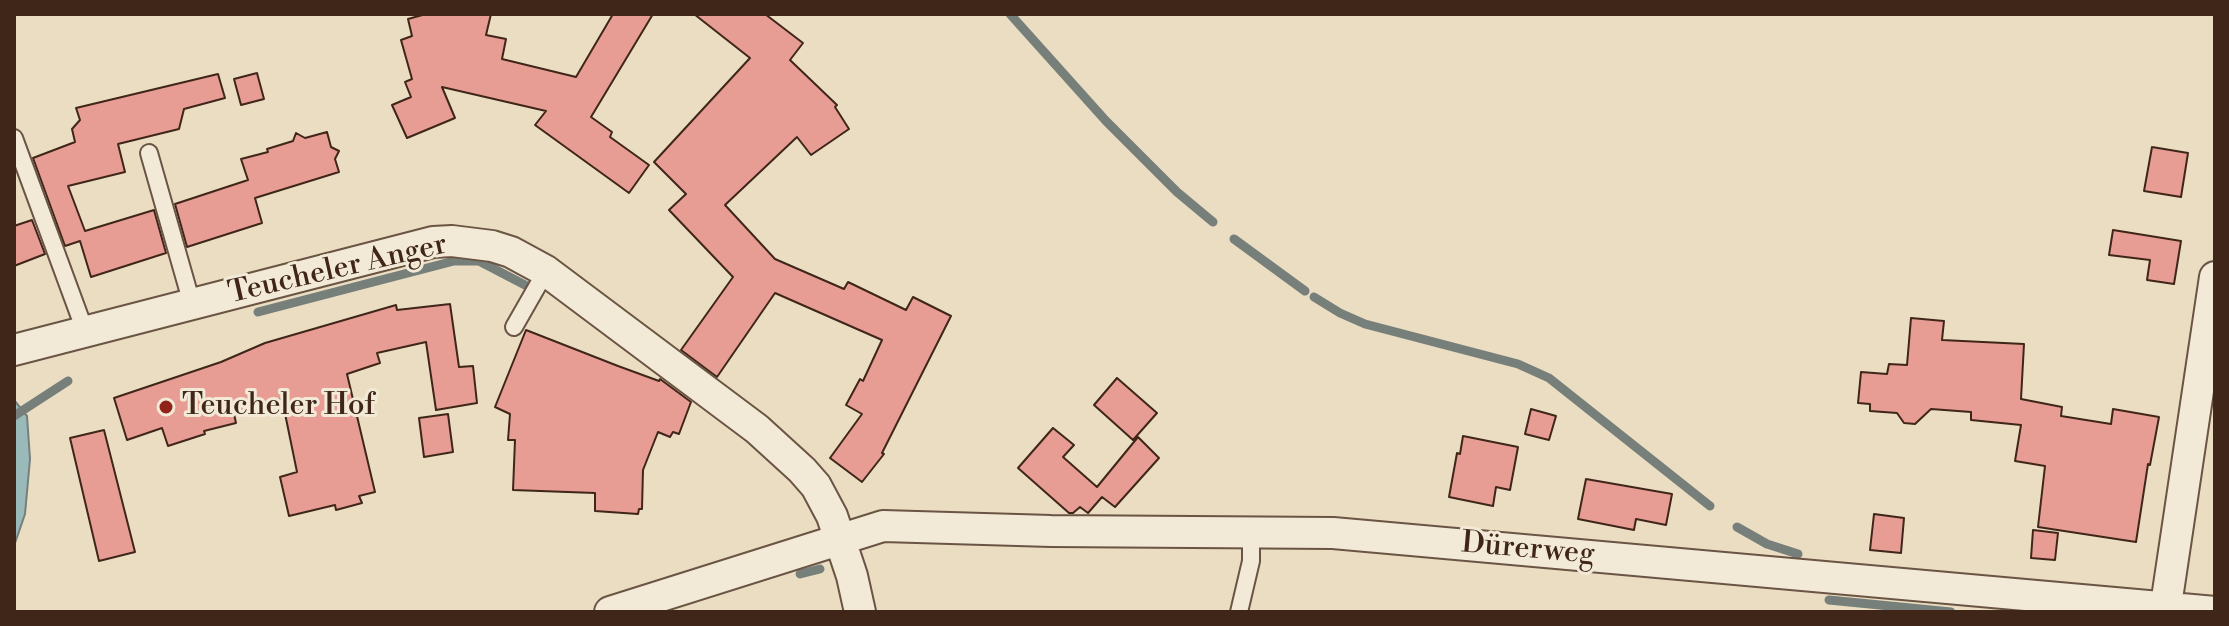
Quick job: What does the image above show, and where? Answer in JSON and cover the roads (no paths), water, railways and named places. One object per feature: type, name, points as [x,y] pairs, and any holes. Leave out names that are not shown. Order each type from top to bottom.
[{"type":"street","name":"Teucheler Anger","points":[[14,350],[433,242],[492,246],[511,252],[546,271],[757,429],[787,456],[816,486],[825,501],[841,539],[860,612]]},
{"type":"street","points":[[2166,610],[2215,277]]},
{"type":"street","name":"Dürerweg","points":[[610,612],[883,526],[1051,531],[1251,531],[1413,539],[2166,610],[2215,612]]},
{"type":"lane","points":[[14,138],[85,331]]},
{"type":"lane","points":[[149,153],[192,304]]},
{"type":"lane","points":[[514,327],[546,271]]},
{"type":"lane","points":[[1239,612],[1251,561],[1251,531]]},
{"type":"water","points":[[14,400],[27,416],[30,459],[25,514],[14,546]]},
{"type":"waterway","points":[[1010,14],[1106,121],[1177,192],[1213,222]]},
{"type":"waterway","points":[[1234,239],[1305,291]]},
{"type":"waterway","points":[[258,312],[454,261],[479,261],[525,285]]},
{"type":"waterway","points":[[1314,297],[1365,324],[1518,364],[1549,378],[1710,506]]},
{"type":"waterway","points":[[14,416],[68,381]]},
{"type":"waterway","points":[[1737,527],[1767,544],[1798,554]]},
{"type":"waterway","points":[[800,574],[820,569]]},
{"type":"waterway","points":[[1829,600],[1951,612]]},
{"type":"place","name":"Teucheler Hof","points":[[166,407]]}]
